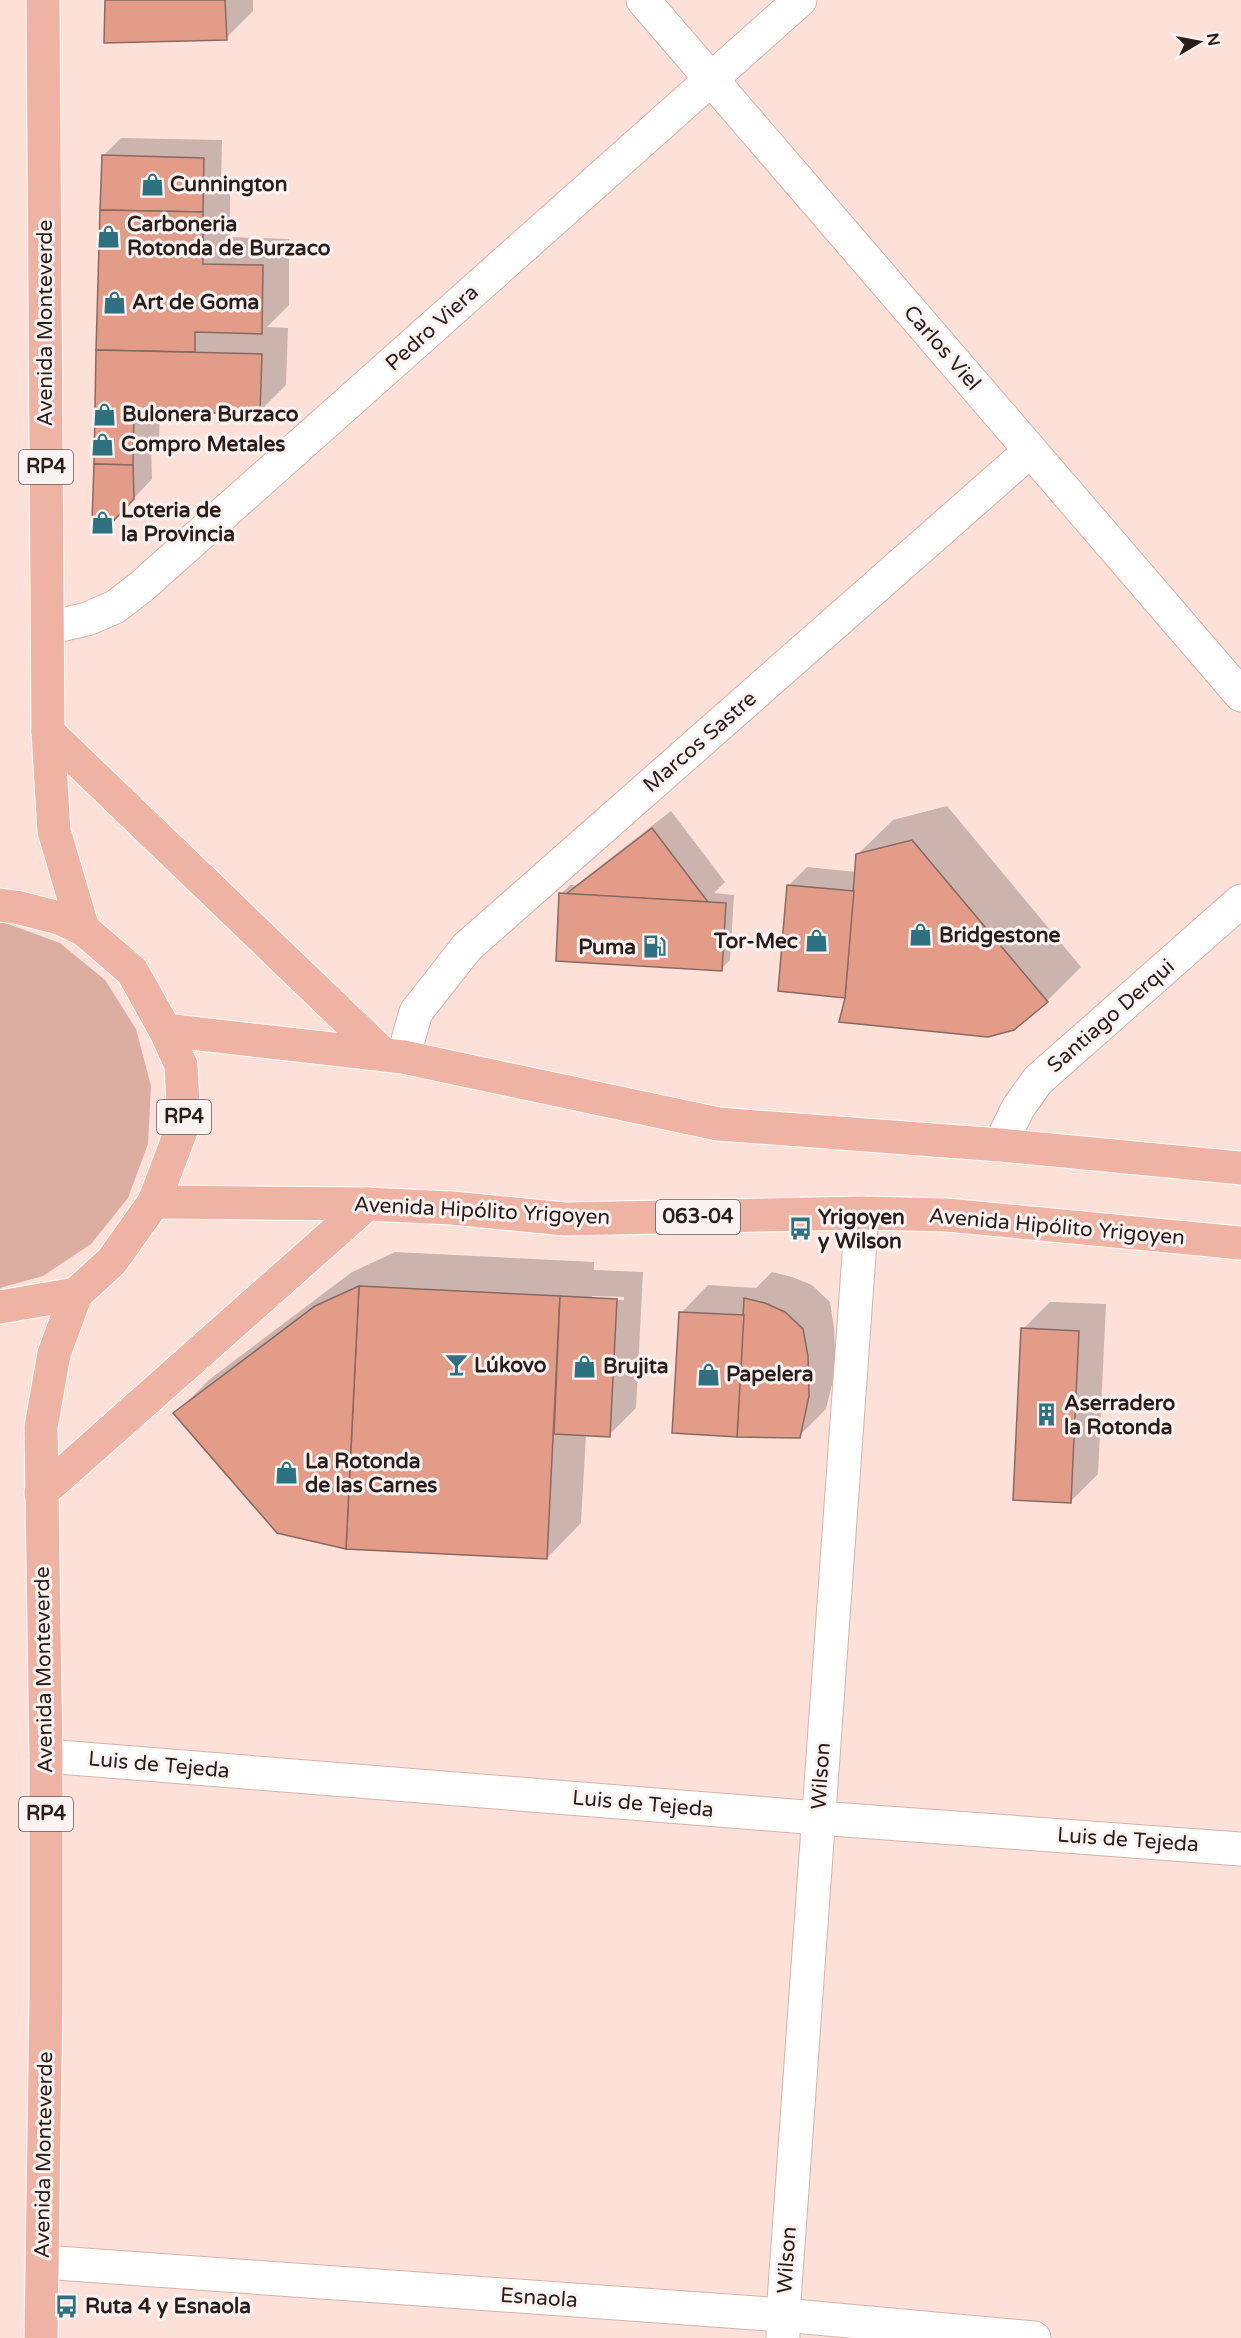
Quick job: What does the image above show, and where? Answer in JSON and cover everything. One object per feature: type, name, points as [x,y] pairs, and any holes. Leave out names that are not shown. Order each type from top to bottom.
[{"type":"main road","name":"Avenida Monteverde","points":[[43,0],[48,732],[54,831],[83,929]]},
{"type":"main road","points":[[48,732],[393,1056]]},
{"type":"main road","name":"RP4","points":[[0,905],[59,918],[83,929],[132,971],[165,1030],[181,1065],[184,1123],[154,1202],[112,1261],[76,1294]]},
{"type":"main road","points":[[165,1030],[393,1056],[718,1124],[1000,1145],[1241,1167]]},
{"type":"main road","name":"Avenida Hipólito Yrigoyen","points":[[154,1202],[367,1204],[452,1208],[565,1219],[862,1213],[948,1215],[1241,1244]]},
{"type":"main road","points":[[41,1493],[367,1204]]},
{"type":"main road","name":"Avenida Monteverde","points":[[41,2338],[46,1998],[46,1756],[41,1427],[54,1354],[76,1294]]},
{"type":"main road","points":[[0,1307],[76,1294]]},
{"type":"street","name":"Carlos Viel","points":[[643,0],[1241,695]]},
{"type":"street","name":"Pedro Viera","points":[[48,628],[87,619],[115,607],[141,587],[800,0]]},
{"type":"street","name":"Marcos Sastre","points":[[393,1056],[416,1012],[467,946],[1030,451]]},
{"type":"street","name":"Santiago Derqui","points":[[1000,1145],[1018,1108],[1038,1080],[1241,901]]},
{"type":"street","name":"Wilson","points":[[783,2327],[862,1213]]},
{"type":"street","name":"Luis de Tejeda","points":[[46,1756],[818,1818],[1241,1849]]},
{"type":"street","name":"Esnaola","points":[[43,2262],[783,2327],[1034,2338]]},
{"type":"shaded area","points":[[0,921],[60,943],[105,980],[136,1029],[151,1086],[148,1144],[128,1198],[91,1244],[43,1276],[0,1288]]},
{"type":"building","points":[[105,0],[225,0],[227,40],[104,43]]},
{"type":"building","name":"Cunnington","points":[[102,155],[204,158],[203,212],[100,210]]},
{"type":"building","points":[[100,210],[203,212],[203,264],[263,265],[262,334],[195,332],[195,352],[96,350]]},
{"type":"building","points":[[96,350],[262,354],[260,414],[134,411],[133,465],[94,464]]},
{"type":"building","points":[[94,464],[133,465],[134,499],[103,532],[92,522]]},
{"type":"building","points":[[652,828],[708,902],[566,894]]},
{"type":"building","name":"Bridgestone","points":[[912,840],[1048,1002],[1014,1030],[988,1037],[839,1022],[845,998],[856,854]]},
{"type":"building","name":"Tor-Mec","points":[[787,885],[854,891],[845,998],[778,991]]},
{"type":"building","points":[[559,893],[726,903],[722,971],[556,961]]},
{"type":"building","name":"Lúkovo","points":[[359,1286],[560,1296],[547,1559],[346,1549]]},
{"type":"building","name":"La Rotonda de las Carnes","points":[[359,1286],[346,1549],[277,1533],[173,1413],[315,1306]]},
{"type":"building","name":"Brujita","points":[[560,1296],[617,1299],[610,1437],[554,1434]]},
{"type":"building","points":[[744,1298],[765,1303],[785,1312],[803,1329],[808,1356],[809,1396],[800,1438],[737,1437]]},
{"type":"building","name":"Papelera","points":[[679,1312],[744,1315],[737,1437],[672,1433]]},
{"type":"building","name":"Aserradero la Rotonda","points":[[1021,1328],[1079,1331],[1071,1503],[1013,1500]]},
{"type":"place","name":"Cunnington","points":[[152,184]]},
{"type":"place","name":"Carboneria Rotonda de Burzaco","points":[[109,236]]},
{"type":"place","name":"Art de Goma","points":[[114,302]]},
{"type":"place","name":"Bulonera Burzaco","points":[[104,414]]},
{"type":"place","name":"Compro Metales","points":[[103,444]]},
{"type":"place","name":"Loteria de la Provincia","points":[[103,522]]},
{"type":"place","name":"Bridgestone","points":[[921,935]]},
{"type":"place","name":"Tor-Mec","points":[[816,941]]},
{"type":"place","name":"Puma","points":[[654,947]]},
{"type":"place","name":"Yrigoyen y Wilson","points":[[800,1229]]},
{"type":"place","name":"Lúkovo","points":[[456,1365]]},
{"type":"place","name":"Brujita","points":[[585,1366]]},
{"type":"place","name":"Papelera","points":[[708,1374]]},
{"type":"place","name":"Aserradero la Rotonda","points":[[1046,1415]]},
{"type":"place","name":"La Rotonda de las Carnes","points":[[287,1473]]},
{"type":"place","name":"Ruta 4 y Esnaola","points":[[67,2306]]}]
